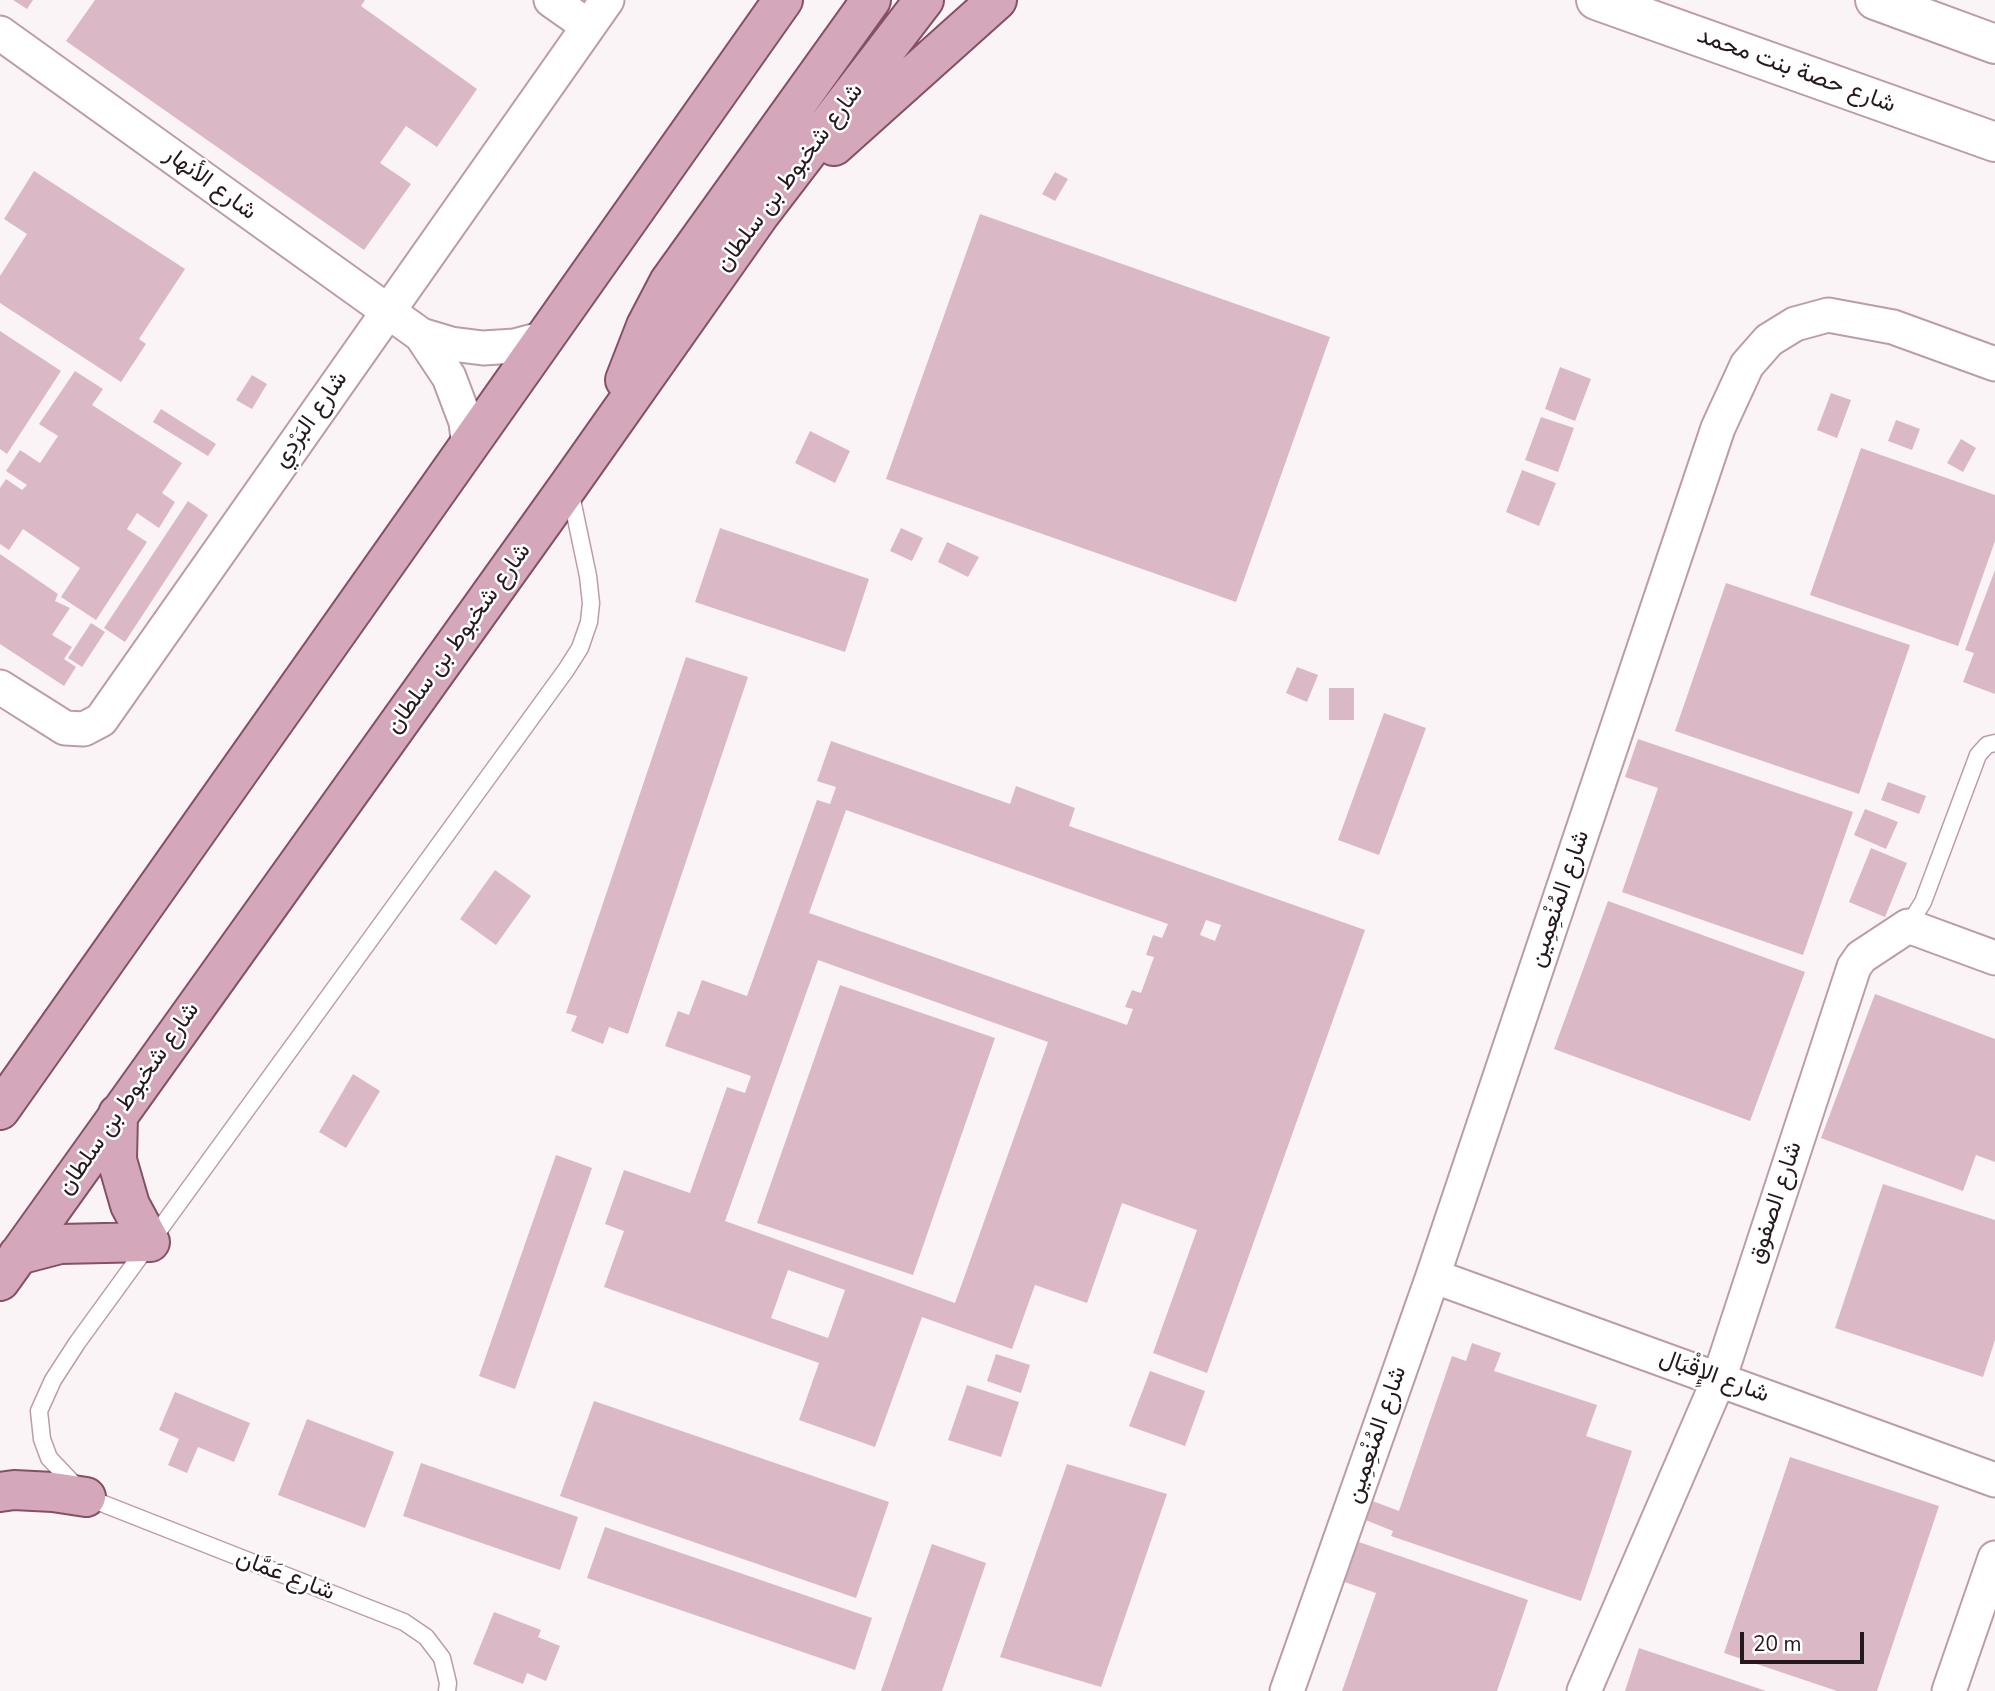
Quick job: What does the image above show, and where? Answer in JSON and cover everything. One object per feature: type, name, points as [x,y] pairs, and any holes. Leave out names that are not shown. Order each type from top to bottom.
[{"type":"main road","points":[[0,1110],[783,0]]},
{"type":"main road","points":[[614,419],[627,372],[646,326],[669,282],[872,0]]},
{"type":"main road","name":"شارع شخبوط بن سلطان","points":[[9,1268],[760,214],[924,0]]},
{"type":"main road","points":[[760,214],[997,0]]},
{"type":"main road","name":"شارع حصة بنت محمد","points":[[1596,0],[1995,142]]},
{"type":"main road","points":[[1875,0],[1995,44]]},
{"type":"main road","points":[[9,1268],[60,1244],[149,1242],[130,1205],[117,1160],[118,1114]]},
{"type":"main road","points":[[0,1492],[53,1492],[86,1497]]},
{"type":"street","name":"شارع البَرْدِي","points":[[0,687],[65,728],[84,729],[101,720],[598,13],[551,0]]},
{"type":"street","name":"شارع الأنهار","points":[[0,33],[421,335],[452,344],[483,348],[515,346],[545,338]]},
{"type":"street","name":"شارع المُنْعِمِين","points":[[1287,1691],[1433,1276],[1718,428],[1747,365],[1769,340],[1795,324],[1828,315],[1893,327],[1995,364]]},
{"type":"street","name":"شارع الأنهار","points":[[421,335],[454,388],[466,422],[469,447]]},
{"type":"street","points":[[1908,926],[1995,958]]},
{"type":"street","name":"شارع الصفوق","points":[[1584,1691],[1719,1378],[1854,967],[1861,957],[1908,926]]},
{"type":"street","name":"شارع الإِقْبَال","points":[[1433,1276],[1995,1480]]},
{"type":"street","points":[[1949,1691],[1995,1558]]},
{"type":"lane","points":[[86,1497],[49,1458],[42,1439],[39,1412],[52,1380],[580,648],[589,622],[590,603],[588,576],[569,485]]},
{"type":"lane","name":"شارع الصفوق","points":[[1908,926],[1923,902],[1978,755],[1987,745],[1995,743]]},
{"type":"lane","name":"شارع عَمَّان","points":[[86,1497],[404,1622],[426,1637],[442,1657],[448,1683],[447,1691]]},
{"type":"building","points":[[13,0],[33,0],[27,9]]},
{"type":"building","points":[[95,0],[365,0],[361,6],[477,89],[437,147],[406,126],[380,163],[411,184],[364,250],[66,41]]},
{"type":"building","points":[[34,171],[185,269],[139,339],[146,344],[121,382],[0,303],[0,276],[27,234],[4,219]]},
{"type":"building","points":[[1055,172],[1068,179],[1055,201],[1042,194]]},
{"type":"building","points":[[980,214],[1330,337],[1236,602],[886,479]]},
{"type":"building","points":[[0,331],[61,371],[7,454],[0,449]]},
{"type":"building","points":[[1560,367],[1591,379],[1575,421],[1545,409]]},
{"type":"building","points":[[75,371],[103,389],[92,405],[182,463],[162,493],[175,502],[159,528],[137,513],[127,529],[147,542],[96,620],[61,597],[80,568],[23,529],[9,550],[0,544],[0,488],[6,479],[22,490],[27,485],[6,471],[20,450],[40,463],[58,436],[39,424]]},
{"type":"building","points":[[252,375],[267,384],[252,409],[236,400]]},
{"type":"building","points":[[1831,393],[1851,400],[1837,438],[1817,430]]},
{"type":"building","points":[[161,409],[216,444],[208,456],[153,422]]},
{"type":"building","points":[[1541,417],[1574,428],[1558,472],[1525,460]]},
{"type":"building","points":[[1896,420],[1920,429],[1912,450],[1888,441]]},
{"type":"building","points":[[810,431],[850,451],[835,483],[795,463]]},
{"type":"building","points":[[1961,439],[1976,448],[1963,472],[1947,463]]},
{"type":"building","points":[[1861,448],[1995,495],[1995,541],[1958,646],[1810,595]]},
{"type":"building","points":[[1522,470],[1556,483],[1539,526],[1506,512]]},
{"type":"building","points":[[188,501],[208,515],[125,642],[104,628]]},
{"type":"building","points":[[720,528],[869,579],[845,652],[695,602]]},
{"type":"building","points":[[901,528],[923,538],[912,561],[890,551]]},
{"type":"building","points":[[947,542],[979,557],[968,577],[938,562]]},
{"type":"building","points":[[0,554],[58,594],[55,601],[70,608],[52,635],[72,647],[64,659],[76,667],[64,686],[0,644]]},
{"type":"building","points":[[1995,570],[1995,694],[1963,682],[1974,653],[1965,650]]},
{"type":"building","points":[[1726,583],[1910,645],[1859,794],[1675,731]]},
{"type":"building","points":[[91,623],[105,632],[82,667],[68,658]]},
{"type":"building","points":[[686,657],[748,677],[628,1034],[609,1027],[603,1044],[571,1031],[577,1016],[566,1013]]},
{"type":"building","points":[[1297,667],[1318,675],[1307,702],[1286,693]]},
{"type":"building","points":[[1329,688],[1354,688],[1354,720],[1329,720]]},
{"type":"building","points":[[1384,713],[1426,728],[1379,855],[1338,840]]},
{"type":"building","points":[[1638,739],[1853,812],[1803,955],[1622,892],[1658,788],[1625,777]]},
{"type":"building","points":[[831,741],[1010,804],[1016,786],[1075,808],[1069,826],[1365,930],[1207,1373],[1153,1353],[1197,1230],[1122,1203],[1087,1303],[1035,1285],[1012,1349],[922,1317],[875,1447],[799,1420],[819,1363],[604,1287],[624,1231],[605,1224],[624,1170],[690,1193],[727,1087],[745,1093],[751,1076],[665,1046],[678,1011],[689,1015],[702,980],[747,996],[817,800],[830,804],[836,787],[817,781]],"holes":[[[846,810],[1168,924],[1162,938],[1153,935],[1146,955],[1154,957],[1141,993],[1132,990],[1125,1007],[1133,1009],[1127,1025],[809,913]],[[1206,920],[1221,925],[1215,941],[1200,935]],[[818,960],[1048,1042],[955,1303],[725,1221]],[[788,1270],[845,1290],[828,1338],[771,1318]]]},
{"type":"building","points":[[1888,782],[1926,796],[1919,814],[1881,800]]},
{"type":"building","points":[[1865,809],[1898,822],[1886,849],[1854,835]]},
{"type":"building","points":[[1871,848],[1907,863],[1885,917],[1849,902]]},
{"type":"building","points":[[495,870],[531,896],[496,945],[460,919]]},
{"type":"building","points":[[1608,901],[1805,972],[1750,1121],[1554,1049]]},
{"type":"building","points":[[840,985],[995,1038],[913,1275],[757,1223]]},
{"type":"building","points":[[1875,994],[1995,1039],[1995,1162],[1976,1155],[1963,1191],[1821,1138]]},
{"type":"building","points":[[353,1074],[380,1091],[346,1148],[319,1132]]},
{"type":"building","points":[[556,1155],[592,1168],[515,1389],[479,1376]]},
{"type":"building","points":[[1883,1184],[1995,1220],[1995,1340],[1983,1377],[1835,1328]]},
{"type":"building","points":[[1472,1343],[1501,1353],[1494,1371],[1597,1405],[1586,1436],[1632,1451],[1581,1601],[1391,1536],[1393,1531],[1363,1519],[1370,1500],[1399,1511],[1452,1356],[1466,1361]]},
{"type":"building","points":[[996,1354],[1030,1365],[1021,1393],[987,1381]]},
{"type":"building","points":[[1150,1371],[1205,1391],[1185,1446],[1129,1426]]},
{"type":"building","points":[[967,1385],[1019,1402],[1001,1457],[948,1440]]},
{"type":"building","points":[[175,1392],[250,1423],[234,1462],[198,1447],[187,1473],[168,1465],[179,1439],[159,1430]]},
{"type":"building","points":[[594,1401],[889,1502],[856,1598],[560,1496]]},
{"type":"building","points":[[307,1419],[394,1452],[365,1528],[278,1495]]},
{"type":"building","points":[[1790,1457],[1939,1506],[1877,1691],[1837,1691],[1724,1653]]},
{"type":"building","points":[[421,1463],[578,1517],[560,1570],[403,1516]]},
{"type":"building","points":[[1067,1464],[1167,1494],[1101,1687],[1000,1657]]},
{"type":"building","points":[[605,1527],[872,1618],[855,1670],[587,1578]]},
{"type":"building","points":[[1353,1540],[1528,1600],[1497,1691],[1342,1691],[1376,1593],[1339,1580]]},
{"type":"building","points":[[932,1544],[986,1563],[942,1691],[881,1691]]},
{"type":"building","points":[[494,1612],[541,1630],[538,1637],[560,1646],[546,1681],[527,1673],[523,1684],[473,1664]]},
{"type":"building","points":[[1639,1648],[1766,1691],[1625,1691]]}]
